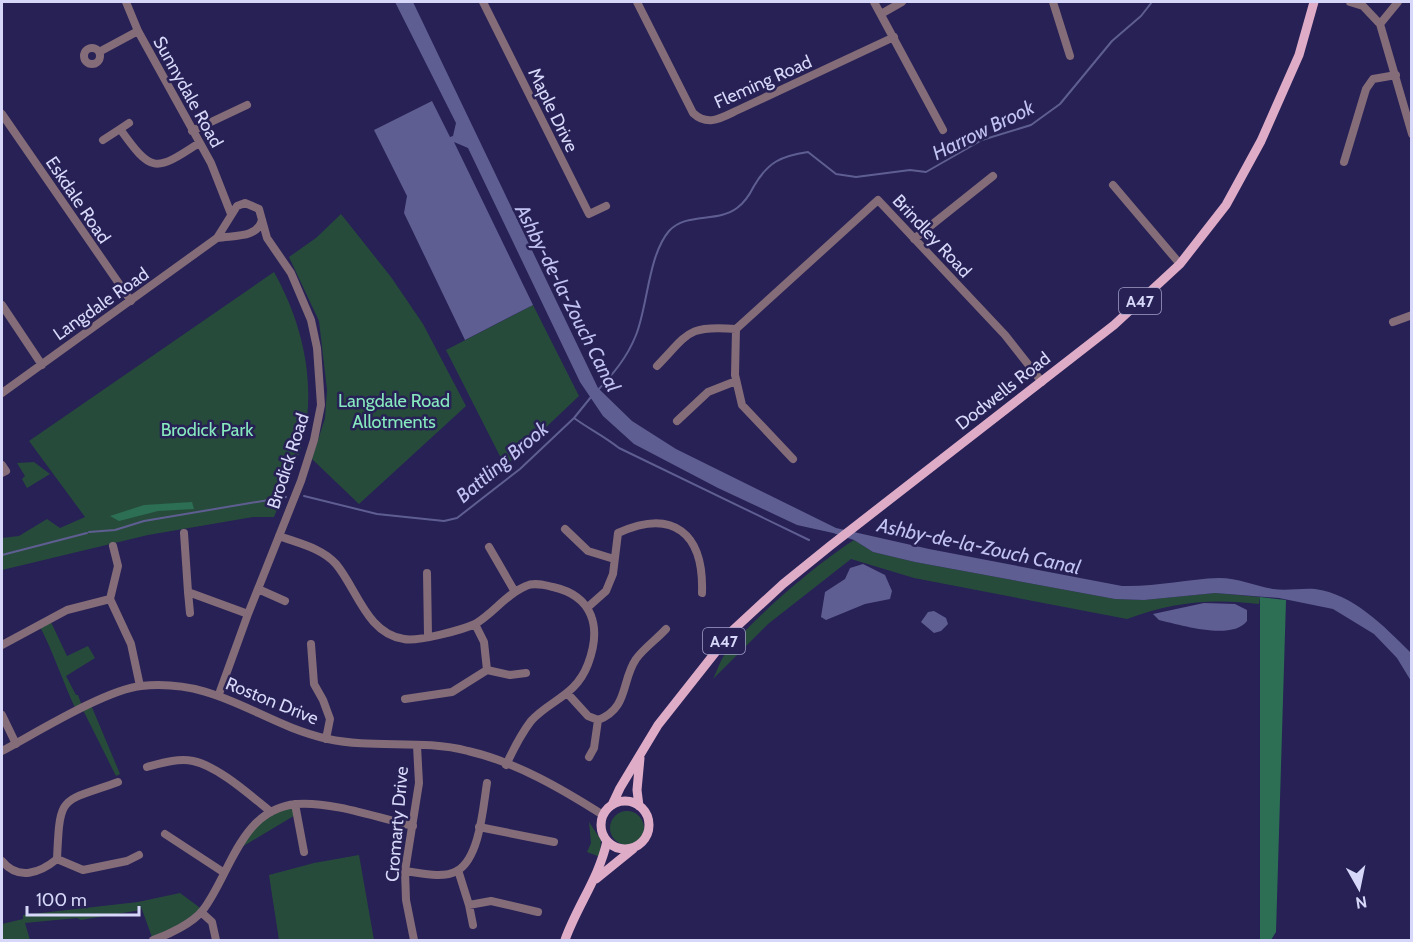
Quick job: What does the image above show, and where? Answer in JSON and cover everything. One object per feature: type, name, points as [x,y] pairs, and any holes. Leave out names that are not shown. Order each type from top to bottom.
[{"type":"main road","name":"Dodwells Road","points":[[612,805],[658,725],[733,630],[783,584],[830,546],[1114,325],[1179,264],[1226,205],[1261,141],[1299,55],[1314,2]]},
{"type":"main road","name":"Dodwells Road","points":[[639,806],[637,790],[640,756]]},
{"type":"main road","points":[[596,879],[645,840],[650,826],[645,811],[639,806],[626,801],[612,805],[603,815],[601,829],[607,841],[618,849],[633,849]]},
{"type":"main road","points":[[566,940],[572,922],[596,879],[607,841]]},
{"type":"street","name":"Sunnydale Road","points":[[126,2],[138,31],[226,196],[230,216]]},
{"type":"street","name":"Maple Drive","points":[[483,2],[589,214],[606,206]]},
{"type":"street","name":"Fleming Road","points":[[637,2],[693,113],[706,121],[729,114],[894,37]]},
{"type":"street","points":[[874,2],[943,130]]},
{"type":"street","points":[[881,14],[902,2]]},
{"type":"street","points":[[1053,2],[1070,56]]},
{"type":"street","points":[[1350,2],[1362,6],[1380,24],[1412,134]]},
{"type":"street","points":[[1380,24],[1398,2]]},
{"type":"street","points":[[99,51],[138,31]]},
{"type":"street","points":[[1344,162],[1366,88],[1373,79],[1396,75]]},
{"type":"street","points":[[192,131],[247,105]]},
{"type":"street","name":"Eskdale Road","points":[[2,114],[131,301]]},
{"type":"street","points":[[103,140],[129,123]]},
{"type":"street","points":[[120,129],[144,161],[150,164],[171,162],[199,143]]},
{"type":"street","points":[[914,239],[993,176]]},
{"type":"street","points":[[1113,185],[1179,264]]},
{"type":"street","name":"Sunnydale Road","points":[[226,196],[237,206]]},
{"type":"street","name":"Brindley Road","points":[[736,329],[878,200],[1005,336],[1042,382]]},
{"type":"street","points":[[251,204],[259,209],[262,219],[256,231],[243,235],[233,229],[230,216],[237,206],[251,204]]},
{"type":"street","name":"Langdale Road","points":[[2,393],[217,238],[230,216]]},
{"type":"street","name":"Brodick Road","points":[[219,694],[314,440],[321,405],[317,348],[304,300],[291,273],[267,238],[262,219]]},
{"type":"street","name":"Brodick Road","points":[[256,231],[267,238]]},
{"type":"street","name":"Langdale Road","points":[[217,238],[243,235]]},
{"type":"street","points":[[2,305],[42,365]]},
{"type":"street","points":[[1393,322],[1411,318]]},
{"type":"street","points":[[657,366],[691,330],[706,326],[736,329],[736,381],[742,405],[793,459]]},
{"type":"street","points":[[677,421],[708,392],[736,381]]},
{"type":"street","points":[[2,465],[6,471],[2,473]]},
{"type":"street","points":[[588,607],[606,591],[613,574],[618,533],[641,522],[668,524],[688,537],[699,554],[702,593]]},
{"type":"street","points":[[565,529],[588,551],[614,559]]},
{"type":"street","points":[[184,533],[190,613]]},
{"type":"street","points":[[279,536],[319,551],[335,563],[371,619],[388,635],[406,640],[475,624],[515,592],[528,585],[542,584],[570,591],[588,607],[594,620],[593,644],[588,665],[568,694],[532,720],[506,765]]},
{"type":"street","points":[[113,546],[118,566],[110,599],[131,644],[140,686]]},
{"type":"street","points":[[489,547],[515,592]]},
{"type":"street","points":[[427,573],[428,636]]},
{"type":"street","points":[[258,589],[285,601]]},
{"type":"street","points":[[188,592],[248,614]]},
{"type":"street","points":[[2,645],[67,610],[110,599]]},
{"type":"street","points":[[475,624],[484,642],[487,670]]},
{"type":"street","points":[[568,694],[588,716],[598,720],[609,716],[616,708],[635,660],[666,629]]},
{"type":"street","points":[[311,644],[314,684],[330,719],[326,739]]},
{"type":"street","points":[[405,699],[452,692],[487,670],[510,675],[526,674]]},
{"type":"street","name":"Roston Drive","points":[[2,752],[113,694],[140,686],[198,690],[219,694],[290,727],[326,739],[368,746],[417,746],[468,751],[506,765],[575,798],[603,815]]},
{"type":"street","points":[[2,716],[16,744]]},
{"type":"street","points":[[589,757],[594,748],[598,720]]},
{"type":"street","name":"Cromarty Drive","points":[[414,940],[406,900],[405,871],[419,783],[417,746]]},
{"type":"street","points":[[147,767],[167,761],[193,761],[212,769],[271,812]]},
{"type":"street","points":[[57,859],[59,818],[64,807],[81,793],[118,782]]},
{"type":"street","points":[[405,871],[440,875],[458,870],[471,854],[479,828],[487,783]]},
{"type":"street","points":[[295,804],[304,852]]},
{"type":"street","points":[[153,940],[201,912],[243,837],[271,812],[295,804],[316,805],[413,826]]},
{"type":"street","points":[[479,828],[554,842]]},
{"type":"street","points":[[165,834],[223,873]]},
{"type":"street","points":[[57,859],[83,870],[127,861],[139,855]]},
{"type":"street","points":[[2,861],[17,873],[29,874],[45,868],[57,859]]},
{"type":"street","points":[[458,870],[473,925]]},
{"type":"street","points":[[469,905],[491,901],[538,912]]},
{"type":"street","points":[[201,912],[212,922],[216,940]]},
{"type":"green space","name":"Langdale Road Allotments","points":[[341,214],[391,277],[423,324],[466,406],[359,504],[312,459],[325,418],[327,390],[319,321],[289,257],[316,238]]},
{"type":"green space","name":"Brodick Park","points":[[274,272],[284,291],[299,332],[304,353],[308,397],[303,440],[274,517],[253,517],[148,535],[2,570],[2,538],[19,536],[47,519],[60,528],[85,517],[29,441]]},
{"type":"green space","points":[[533,305],[579,396],[505,466],[446,350]]},
{"type":"green space","points":[[34,462],[50,474],[27,488],[22,479],[25,476],[17,463]]},
{"type":"green space","points":[[192,502],[194,509],[158,511],[119,521],[110,516],[144,505]]},
{"type":"green space","points":[[854,540],[873,552],[915,562],[1115,599],[1144,600],[1215,593],[1260,597],[1259,604],[1225,601],[1192,603],[1143,613],[1127,619],[914,578],[851,559],[768,624],[713,679],[725,654],[751,625],[803,578]]},
{"type":"green space","points":[[1260,597],[1286,600],[1276,932],[1271,940],[1260,940]]},
{"type":"green space","points":[[49,618],[67,656],[88,646],[95,658],[66,676],[78,695],[83,709],[91,705],[120,774],[116,776],[83,710],[77,712],[39,625]]},
{"type":"green space","points":[[295,806],[297,814],[235,851],[246,835],[260,822]]},
{"type":"green space","points":[[627,811],[639,816],[644,828],[639,840],[627,845],[615,840],[610,828],[615,816]]},
{"type":"green space","points":[[589,822],[601,840],[600,857],[587,852],[591,843]]},
{"type":"green space","points":[[359,855],[374,940],[279,940],[269,875],[314,863]]},
{"type":"green space","points":[[180,893],[203,910],[153,940],[140,904],[141,910],[81,920],[77,918],[25,923],[30,940],[2,940],[2,924],[23,919],[23,915],[138,902]]},
{"type":"shaded area","points":[[395,2],[413,2],[598,388],[632,421],[676,449],[836,528],[929,549],[1122,586],[1219,578],[1233,579],[1273,589],[1315,589],[1329,592],[1355,604],[1390,632],[1410,652],[1411,681],[1397,658],[1374,634],[1333,609],[1279,598],[1215,593],[1144,600],[1115,599],[915,562],[873,552],[854,540],[833,533],[797,525],[718,488],[634,444],[603,416],[580,382],[468,148],[454,142],[533,305],[465,340],[404,213],[407,196],[374,130],[432,101],[450,137],[453,136],[456,123]]},
{"type":"shaded area","points":[[863,564],[885,575],[892,591],[890,599],[865,604],[826,620],[821,617],[825,592],[845,579],[850,568]]},
{"type":"shaded area","points":[[1204,603],[1235,604],[1247,610],[1247,621],[1240,627],[1218,631],[1159,620],[1153,614]]},
{"type":"shaded area","points":[[934,611],[946,618],[948,624],[941,631],[934,633],[921,622],[928,612]]},
{"type":"waterway","name":"Harrow Brook","points":[[597,391],[619,365],[636,335],[652,267],[662,241],[676,225],[693,219],[729,213],[742,204],[770,166],[790,156],[808,152],[836,174],[856,177],[910,170],[926,172],[982,140],[1031,125],[1060,104],[1112,41],[1141,16],[1152,2]]},
{"type":"waterway","name":"Battling Brook","points":[[304,496],[377,514],[444,521],[457,518],[520,469],[574,418],[591,397]]},
{"type":"waterway","points":[[574,418],[619,448],[809,540]]},
{"type":"waterway","name":"Battling Brook","points":[[89,532],[115,530],[144,521],[286,497]]},
{"type":"waterway","name":"Battling Brook","points":[[2,555],[87,533]]},
{"type":"water label","name":"Ashby-de-la-Zouch Canal","points":[[568,298]]},
{"type":"water label","name":"Ashby-de-la-Zouch Canal","points":[[979,546]]}]
